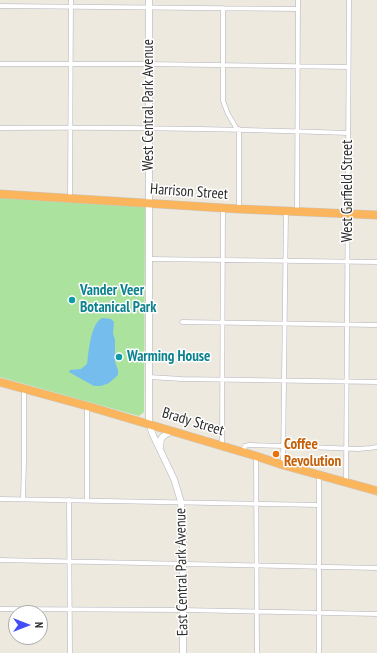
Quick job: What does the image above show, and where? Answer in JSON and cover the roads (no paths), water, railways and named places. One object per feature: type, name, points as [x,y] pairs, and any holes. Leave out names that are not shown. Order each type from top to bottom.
[{"type":"highway","name":"Harrison Street","points":[[0,194],[239,209],[377,215]]},
{"type":"highway","name":"Brady Street","points":[[0,382],[377,491]]},
{"type":"main road","name":"West Central Park Avenue","points":[[149,0],[149,377]]},
{"type":"main road","name":"East Central Park Avenue","points":[[149,377],[149,424],[174,479],[181,502],[183,532],[183,653]]},
{"type":"main road","points":[[160,448],[159,444],[162,437],[173,431]]},
{"type":"street","points":[[70,198],[71,0]]},
{"type":"street","points":[[297,212],[298,0]]},
{"type":"street","name":"West Garfield Street","points":[[346,482],[349,0]]},
{"type":"street","points":[[0,6],[298,9]]},
{"type":"street","points":[[224,8],[223,101],[228,114],[238,129],[239,209]]},
{"type":"street","points":[[0,64],[148,64],[348,67]]},
{"type":"street","points":[[0,128],[70,127],[238,129],[348,133]]},
{"type":"street","points":[[222,446],[223,208]]},
{"type":"street","points":[[283,465],[286,211]]},
{"type":"street","points":[[149,259],[377,262]]},
{"type":"street","points":[[182,322],[377,325]]},
{"type":"street","points":[[149,377],[222,380],[377,382]]},
{"type":"street","points":[[23,499],[24,389]]},
{"type":"street","points":[[87,406],[87,500]]},
{"type":"street","points":[[242,452],[247,445],[358,449],[377,447]]},
{"type":"street","points":[[256,456],[257,653]]},
{"type":"street","points":[[319,474],[319,653]]},
{"type":"street","points":[[0,499],[319,505]]},
{"type":"street","points":[[69,500],[70,653]]},
{"type":"street","points":[[0,560],[377,568]]},
{"type":"street","points":[[0,609],[183,610],[377,614]]},
{"type":"water","points":[[102,318],[111,319],[114,322],[113,333],[115,340],[115,362],[118,375],[109,383],[101,386],[94,386],[69,372],[70,370],[81,369],[87,364],[89,346],[93,332],[98,321]]},
{"type":"place","name":"Vander Veer Botanical Park","points":[[72,300]]},
{"type":"place","name":"Warming House","points":[[119,357]]},
{"type":"place","name":"Coffee Revolution","points":[[276,454]]}]
